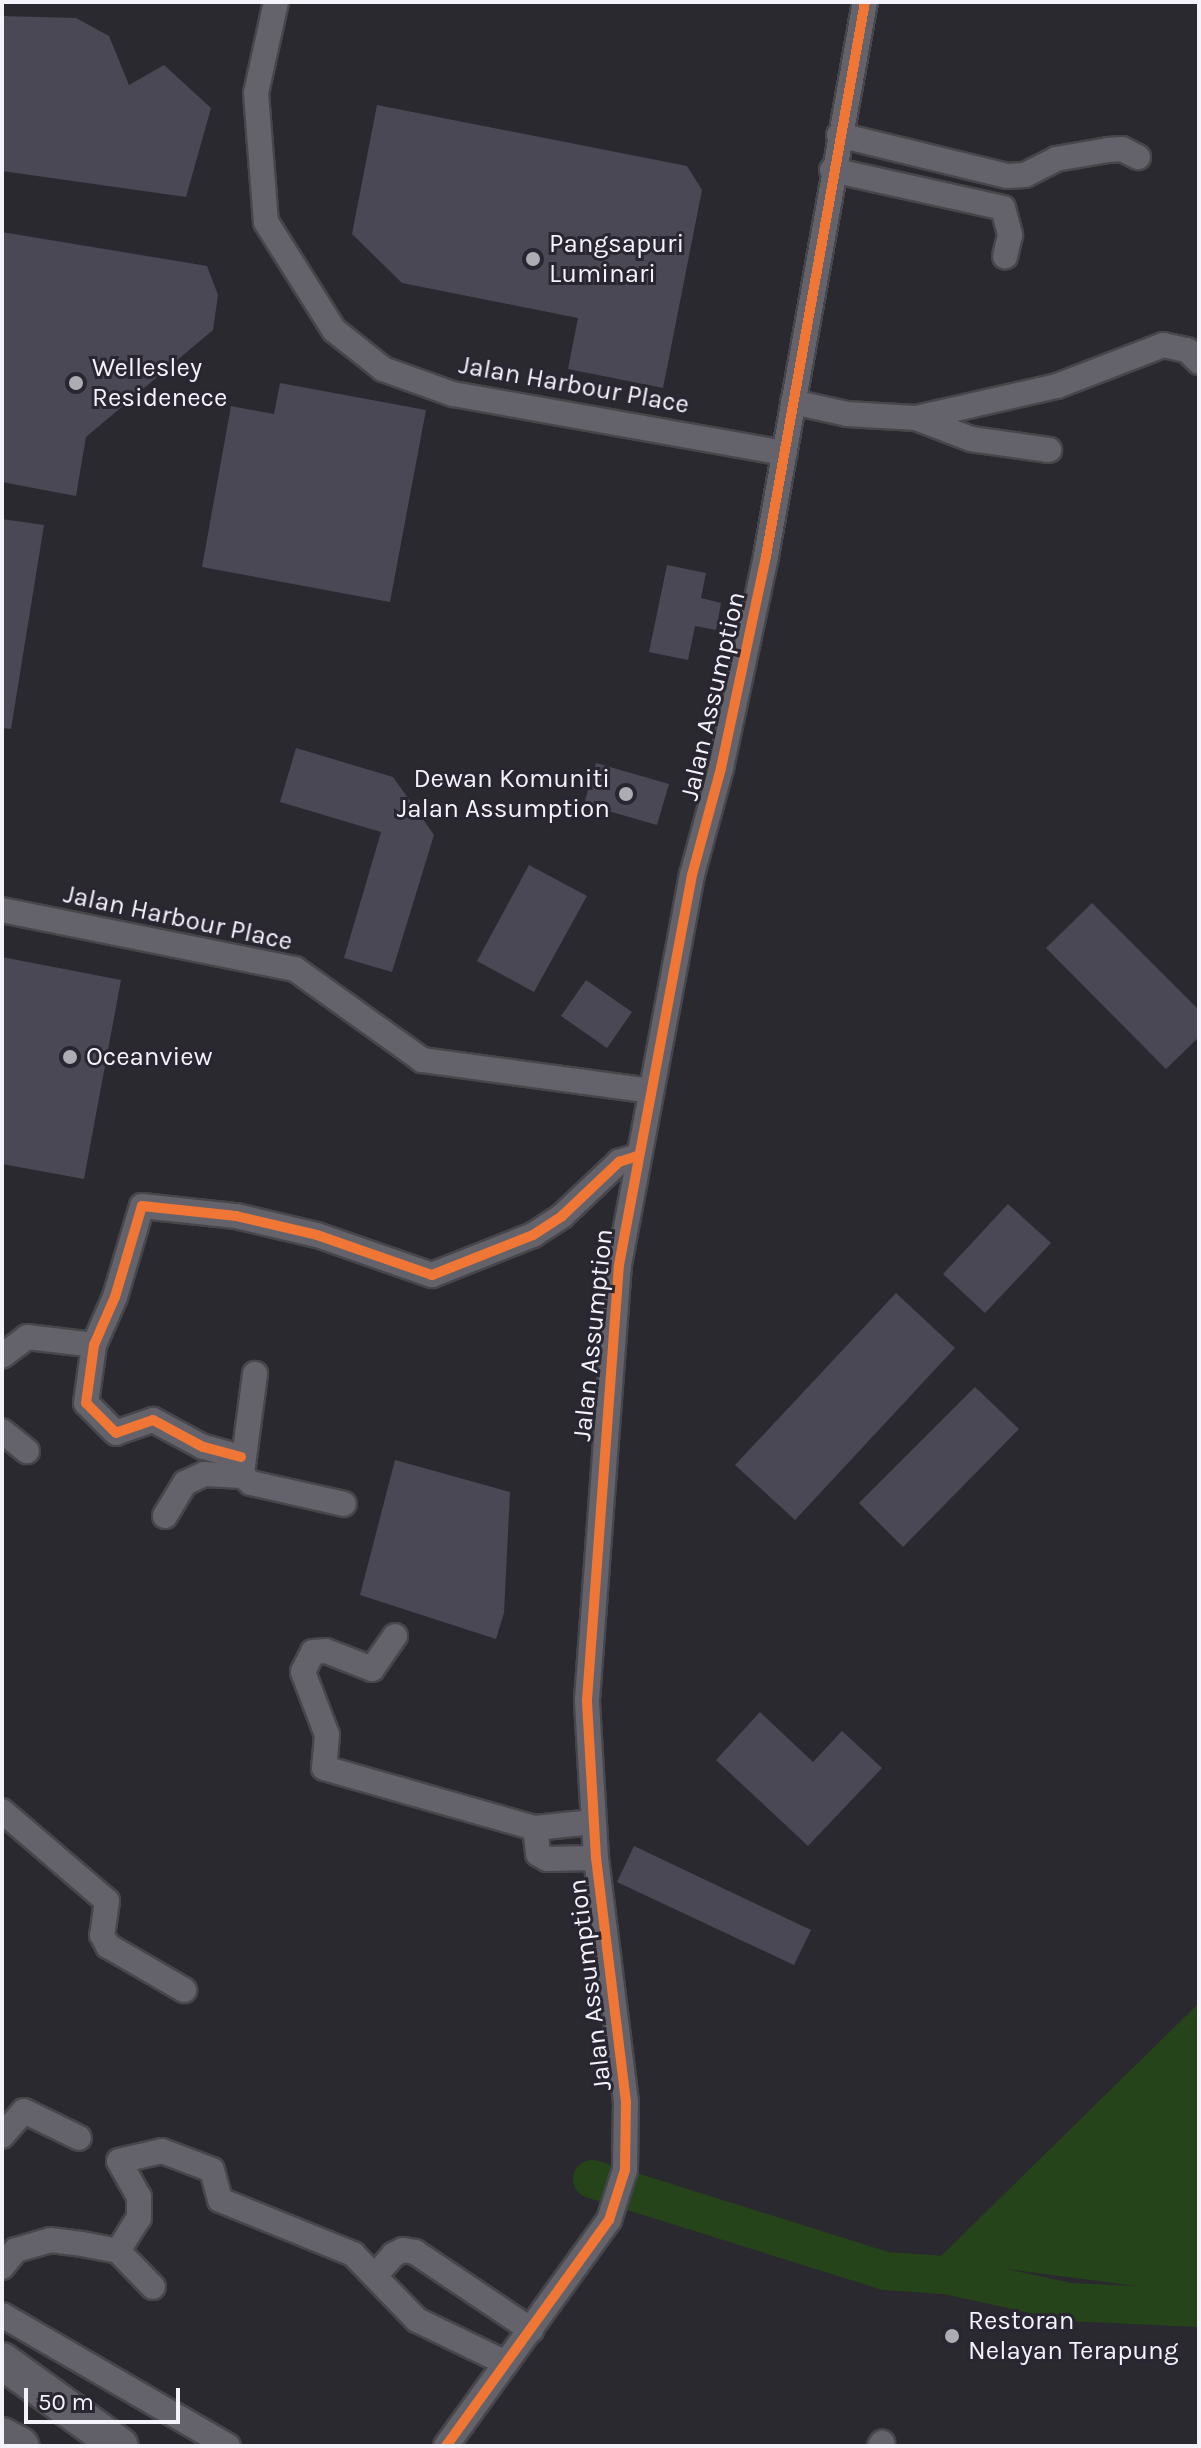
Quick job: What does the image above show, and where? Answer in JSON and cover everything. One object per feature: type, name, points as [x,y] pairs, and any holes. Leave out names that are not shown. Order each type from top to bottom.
[{"type":"highway","points":[[2,2361],[120,2446]]},
{"type":"highway","points":[[2,2391],[107,2446]]},
{"type":"highway","points":[[2,2436],[21,2446]]},
{"type":"street","name":"Jalan Harbour Place","points":[[276,2],[256,93],[266,222],[334,330],[383,369],[453,394],[785,453]]},
{"type":"street","name":"Jalan Assumption","points":[[446,2446],[514,2320],[592,2245],[617,2200],[625,2170],[626,2102],[596,1858],[587,1700],[597,1523],[619,1265],[650,1091],[785,453],[832,170],[865,2]]},
{"type":"street","points":[[839,135],[1007,176],[1025,175],[1056,159],[1108,150],[1122,149],[1138,157]]},
{"type":"street","points":[[832,170],[1003,208],[1010,235],[1005,256]]},
{"type":"street","points":[[793,402],[847,414],[916,418],[1057,386],[1163,345],[1187,350],[1199,362]]},
{"type":"street","points":[[916,418],[971,439],[1049,450]]},
{"type":"street","name":"Jalan Harbour Place","points":[[2,910],[295,969],[422,1060],[650,1091]]},
{"type":"street","points":[[344,1504],[251,1483],[242,1467],[153,1420],[116,1433],[86,1403],[94,1345],[115,1297],[142,1206],[236,1216],[317,1235],[432,1275],[533,1235],[562,1216],[619,1162],[638,1156]]},
{"type":"street","points":[[2,1356],[27,1337],[94,1345]]},
{"type":"street","points":[[242,1467],[255,1374]]},
{"type":"street","points":[[2,1431],[27,1451]]},
{"type":"street","points":[[165,1516],[194,1476],[242,1467]]},
{"type":"street","points":[[395,1636],[372,1669],[326,1651],[313,1652],[303,1672],[327,1735],[324,1768],[535,1828],[593,1822]]},
{"type":"street","points":[[2,1811],[107,1901],[102,1935],[108,1946],[184,1990]]},
{"type":"street","points":[[535,1828],[538,1854],[547,1859],[596,1858]]},
{"type":"street","points":[[2,2136],[24,2111],[79,2138]]},
{"type":"street","points":[[118,2251],[139,2218],[139,2197],[119,2161],[162,2151],[212,2170],[220,2200],[353,2254],[417,2320],[496,2356]]},
{"type":"street","points":[[2,2267],[16,2250],[50,2240],[118,2251],[153,2287]]},
{"type":"street","points":[[375,2276],[393,2255],[403,2250],[415,2252],[514,2320]]},
{"type":"street","points":[[2,2315],[228,2446]]},
{"type":"shaded area","points":[[1199,2003],[1199,2294],[937,2260]]},
{"type":"building","points":[[2,16],[76,18],[109,36],[129,85],[164,65],[211,108],[186,197],[2,171]]},
{"type":"building","name":"Pangsapuri Luminari","points":[[377,105],[687,166],[702,190],[663,388],[568,369],[578,318],[402,283],[352,234]]},
{"type":"building","name":"Wellesley Residenece","points":[[2,232],[207,266],[218,295],[213,330],[86,437],[76,496],[2,482]]},
{"type":"building","points":[[280,383],[426,410],[390,602],[202,567],[231,406],[274,414]]},
{"type":"building","points":[[2,519],[44,525],[11,729],[2,728]]},
{"type":"building","points":[[667,565],[706,573],[701,598],[721,603],[716,630],[695,626],[688,660],[649,652]]},
{"type":"building","points":[[296,748],[393,777],[434,835],[392,972],[344,958],[381,832],[280,802]]},
{"type":"building","name":"Dewan Komuniti Jalan Assumption","points":[[596,763],[669,784],[657,825],[584,804]]},
{"type":"building","points":[[529,865],[587,896],[534,992],[477,961]]},
{"type":"building","points":[[1092,903],[1199,1010],[1199,1037],[1166,1069],[1046,948]]},
{"type":"building","name":"Oceanview","points":[[2,957],[121,980],[84,1179],[2,1164]]},
{"type":"building","points":[[586,980],[632,1012],[607,1048],[561,1016]]},
{"type":"building","points":[[1008,1204],[1051,1243],[985,1313],[943,1274]]},
{"type":"building","points":[[896,1293],[955,1348],[795,1520],[735,1465]]},
{"type":"building","points":[[975,1387],[1019,1429],[903,1547],[859,1503]]},
{"type":"building","points":[[395,1460],[510,1492],[504,1613],[496,1639],[360,1595]]},
{"type":"building","points":[[760,1712],[813,1762],[842,1731],[882,1768],[808,1846],[716,1760]]},
{"type":"building","points":[[634,1846],[811,1930],[794,1965],[617,1882]]},
{"type":"waterway","points":[[592,2179],[885,2271],[945,2275],[1069,2302],[1199,2308]]},
{"type":"cycle path","points":[[446,2446],[609,2220],[625,2170],[626,2102],[596,1858],[587,1700],[619,1265],[692,875],[721,768],[766,556],[865,2]]},
{"type":"cycle path","points":[[241,1457],[203,1447],[153,1420],[116,1433],[86,1403],[94,1345],[115,1297],[142,1206],[236,1216],[317,1235],[432,1275],[533,1235],[562,1216],[619,1162],[638,1156]]},
{"type":"place","name":"Pangsapuri Luminari","points":[[533,259]]},
{"type":"place","name":"Wellesley Residenece","points":[[76,383]]},
{"type":"place","name":"Dewan Komuniti Jalan Assumption","points":[[626,794]]},
{"type":"place","name":"Oceanview","points":[[70,1057]]},
{"type":"place","name":"Restoran Nelayan Terapung","points":[[952,2336]]}]
